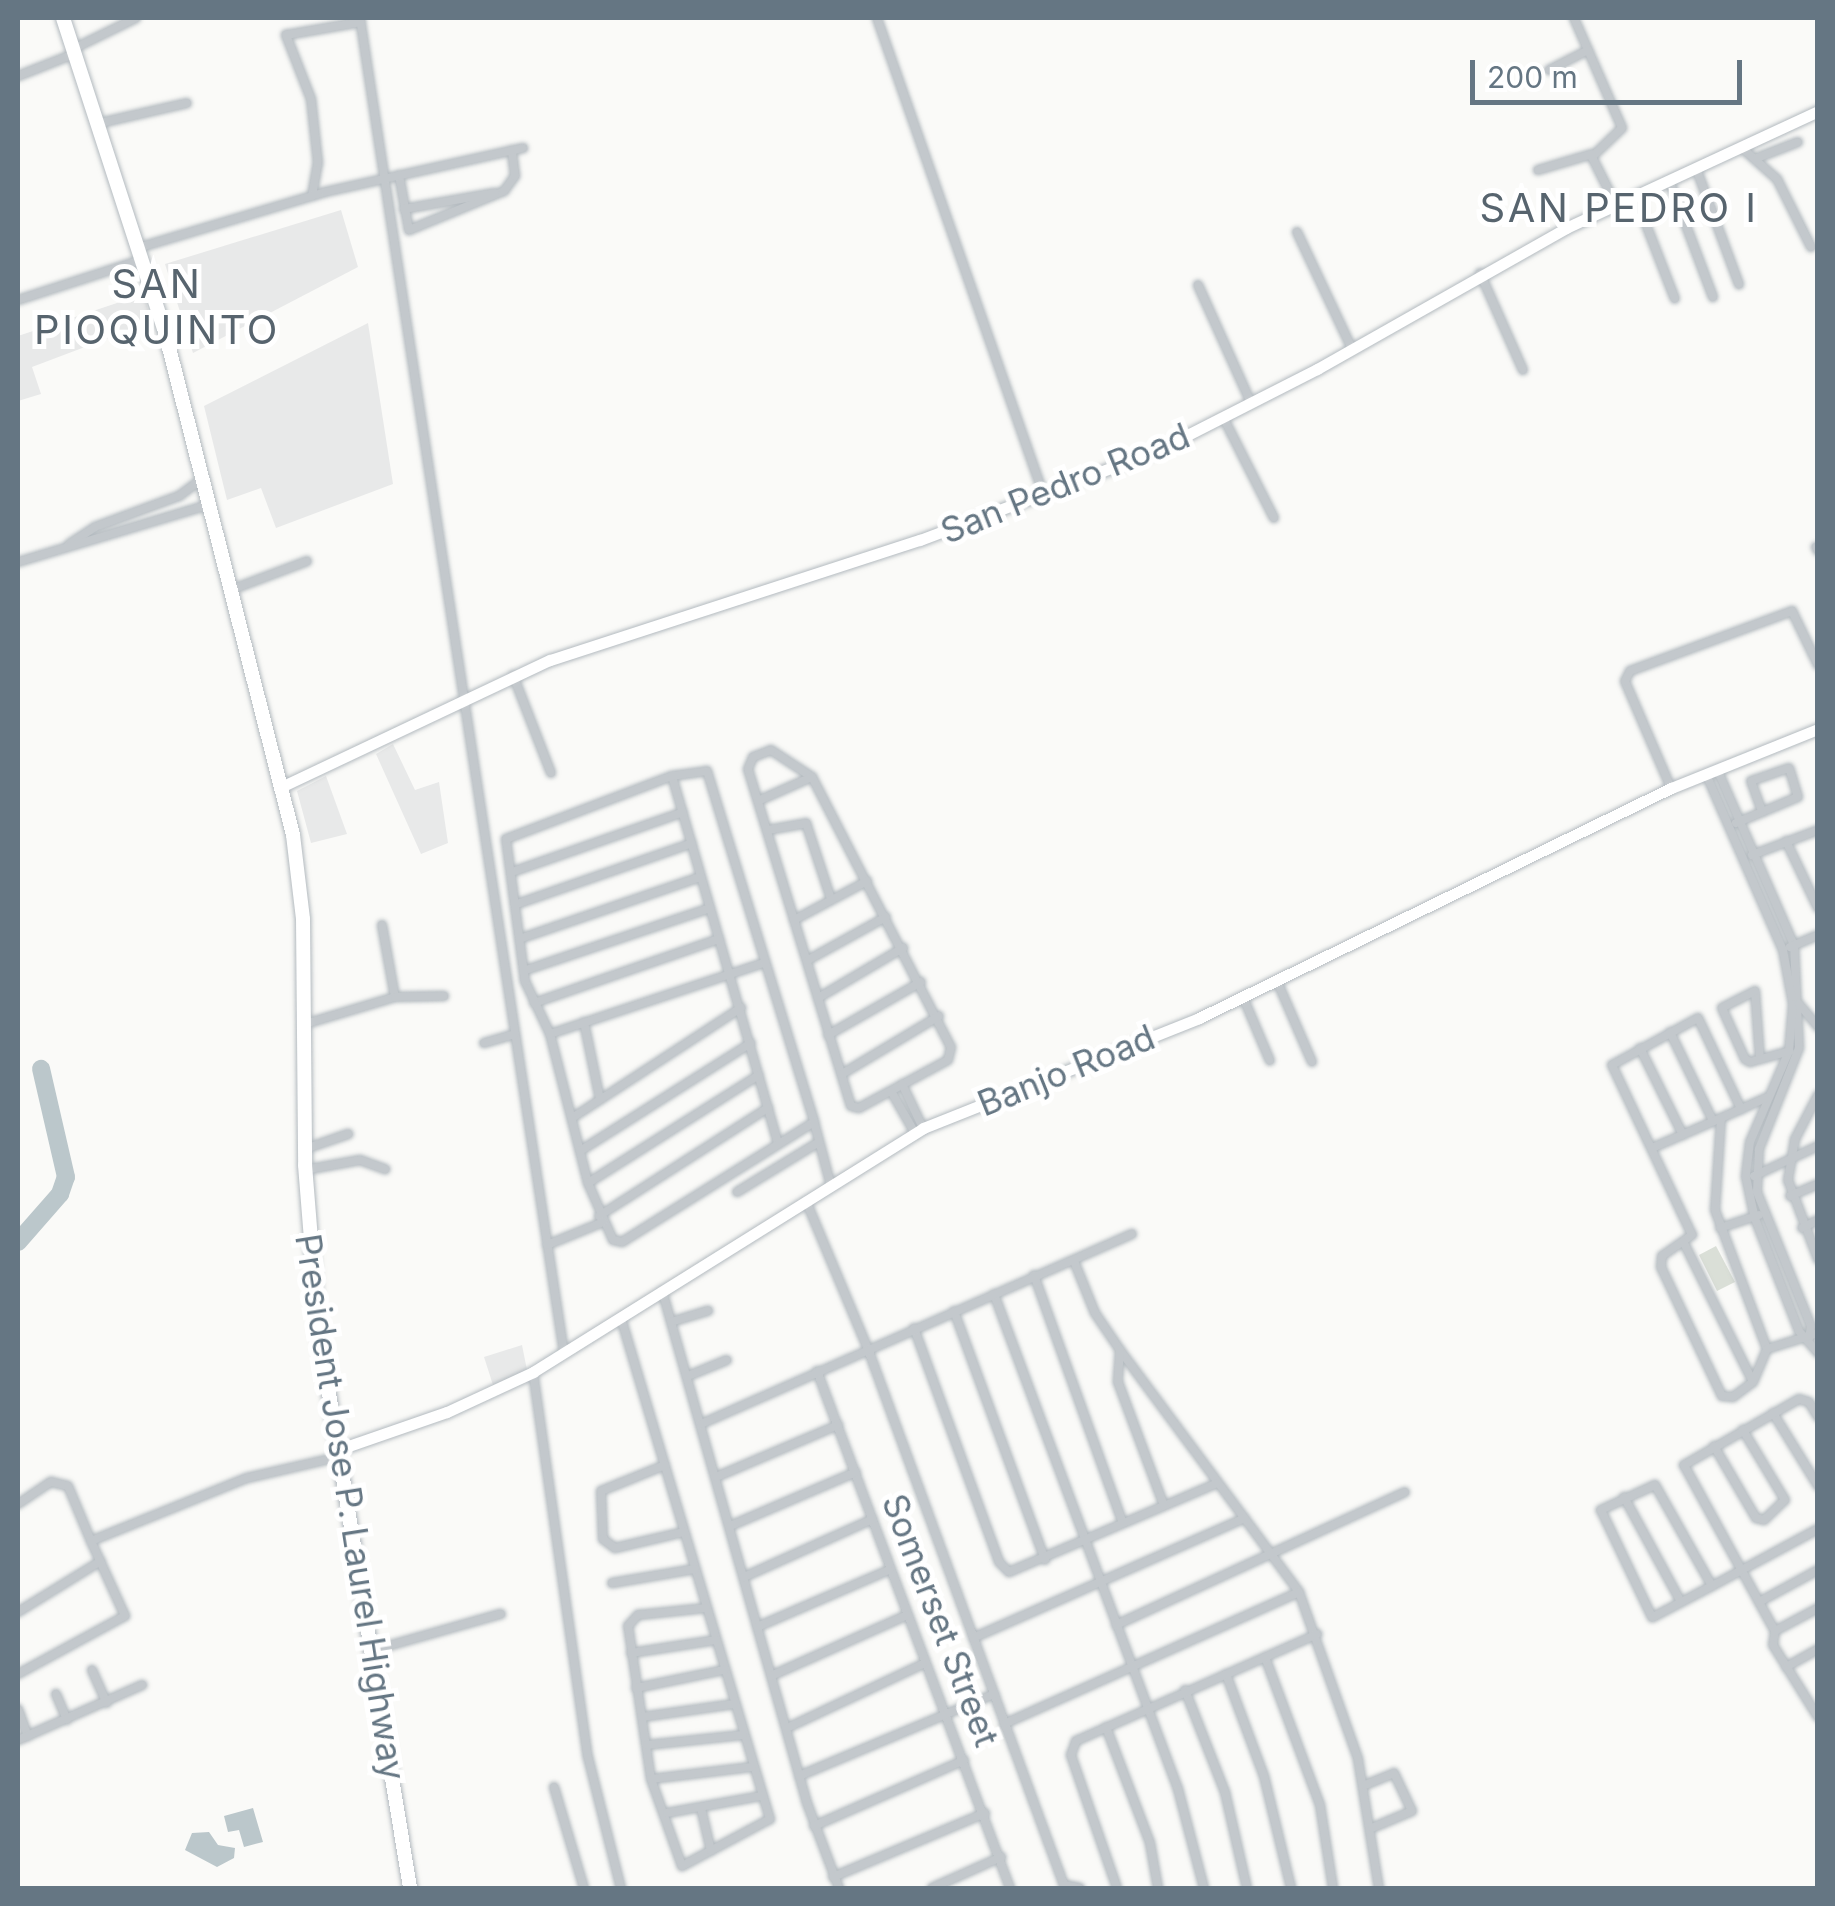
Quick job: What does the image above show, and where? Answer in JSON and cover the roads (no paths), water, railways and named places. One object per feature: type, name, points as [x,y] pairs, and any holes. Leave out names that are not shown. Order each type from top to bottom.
[{"type":"highway","name":"President Jose P. Laurel Highway","points":[[63,18],[142,253],[283,786],[299,878],[306,1024],[305,1149],[318,1326],[410,1888]]},
{"type":"street","points":[[18,76],[136,18]]},
{"type":"street","points":[[876,18],[1043,492]]},
{"type":"street","points":[[1538,170],[1592,154],[1622,132],[1574,18]]},
{"type":"street","points":[[312,196],[318,163],[311,99],[286,35],[361,20],[564,1353]]},
{"type":"street","points":[[1549,70],[1588,50]]},
{"type":"street","points":[[100,123],[187,103]]},
{"type":"street","name":"San Pedro Road","points":[[283,786],[513,675],[920,540],[1156,451],[1251,403],[1480,272],[1615,204],[1818,111]]},
{"type":"street","points":[[1757,158],[1798,142]]},
{"type":"street","points":[[18,300],[312,196],[523,148]]},
{"type":"street","points":[[1742,148],[1777,179],[1811,248]]},
{"type":"street","points":[[400,176],[409,230],[504,191],[514,176],[512,150]]},
{"type":"street","points":[[1592,154],[1615,204]]},
{"type":"street","points":[[1696,168],[1740,284]]},
{"type":"street","points":[[1669,180],[1713,297]]},
{"type":"street","points":[[404,209],[504,191]]},
{"type":"street","points":[[1635,195],[1675,299]]},
{"type":"street","points":[[1297,232],[1351,347]]},
{"type":"street","points":[[1480,272],[1523,370]]},
{"type":"street","points":[[1198,285],[1251,403]]},
{"type":"street","points":[[1223,418],[1274,518]]},
{"type":"street","points":[[65,546],[95,527],[179,496],[204,478]]},
{"type":"street","points":[[18,562],[210,504]]},
{"type":"street","points":[[95,527],[100,540]]},
{"type":"street","points":[[233,588],[308,561]]},
{"type":"street","points":[[1671,788],[1626,681],[1630,671],[1792,611],[1818,665]]},
{"type":"street","points":[[513,675],[551,773]]},
{"type":"street","name":"Banjo Road","points":[[337,1454],[447,1412],[533,1372],[804,1197],[919,1130],[1243,997],[1671,788],[1817,732]]},
{"type":"street","points":[[777,750],[812,777],[939,1016],[952,1054],[855,1108],[828,1035],[760,800],[748,769],[753,757],[777,750]]},
{"type":"street","points":[[1729,826],[1740,822],[1762,812],[1800,794],[1789,768],[1751,781],[1762,812]]},
{"type":"street","points":[[814,1122],[622,1242],[613,1240],[588,1183],[550,1034],[534,1003],[504,846],[509,837],[672,776],[700,769],[710,774],[814,1122],[830,1182]]},
{"type":"street","points":[[1712,772],[1734,808],[1794,946],[1794,1049],[1751,1176]]},
{"type":"street","points":[[1712,772],[1723,812],[1784,950],[1797,1004],[1818,1027]]},
{"type":"street","points":[[672,776],[778,1144]]},
{"type":"street","points":[[760,800],[812,777]]},
{"type":"street","points":[[1723,812],[1734,808]]},
{"type":"street","points":[[512,872],[683,812]]},
{"type":"street","points":[[768,830],[806,822],[831,899]]},
{"type":"street","points":[[1744,859],[1818,830]]},
{"type":"street","points":[[1786,841],[1818,908]]},
{"type":"street","points":[[517,904],[692,843]]},
{"type":"street","points":[[522,938],[700,877]]},
{"type":"street","points":[[794,920],[867,881]]},
{"type":"street","points":[[1763,903],[1773,898]]},
{"type":"street","points":[[526,970],[710,908]]},
{"type":"street","points":[[808,960],[886,917]]},
{"type":"street","points":[[382,925],[395,997]]},
{"type":"street","points":[[1784,950],[1818,935]]},
{"type":"street","points":[[534,1003],[719,938]]},
{"type":"street","points":[[818,998],[904,948]]},
{"type":"street","points":[[550,1034],[764,963]]},
{"type":"street","points":[[1277,981],[1312,1062]]},
{"type":"street","points":[[828,1035],[921,982]]},
{"type":"street","points":[[1760,1059],[1755,991],[1722,1011],[1747,1061],[1760,1059],[1794,1049]]},
{"type":"street","points":[[306,1024],[395,997],[444,996]]},
{"type":"street","points":[[1243,997],[1270,1060]]},
{"type":"street","points":[[572,1118],[740,1008]]},
{"type":"street","points":[[842,1074],[939,1016]]},
{"type":"street","points":[[1670,1032],[1717,1120],[1713,1187],[1720,1228],[1768,1349],[1753,1382],[1733,1397],[1722,1396],[1660,1268],[1662,1256],[1692,1235],[1612,1068],[1640,1048],[1670,1032],[1698,1018],[1741,1109]]},
{"type":"street","points":[[584,1022],[600,1099]]},
{"type":"street","points":[[484,1043],[515,1034]]},
{"type":"street","points":[[580,1151],[751,1043]]},
{"type":"street","points":[[1640,1048],[1683,1134]]},
{"type":"street","points":[[1794,1049],[1750,1142],[1751,1176],[1757,1215],[1781,1271],[1799,1331],[1813,1336]]},
{"type":"street","points":[[588,1183],[759,1075]]},
{"type":"street","points":[[902,1084],[919,1130]]},
{"type":"street","points":[[891,1090],[919,1130]]},
{"type":"street","points":[[1652,1148],[1782,1091]]},
{"type":"street","points":[[1817,1258],[1790,1196],[1790,1158],[1814,1112],[1818,1095]]},
{"type":"street","points":[[548,1245],[601,1219],[768,1108]]},
{"type":"street","points":[[305,1149],[348,1134]]},
{"type":"street","points":[[737,1192],[819,1142]]},
{"type":"street","points":[[1751,1176],[1818,1146]]},
{"type":"street","points":[[306,1170],[360,1160],[385,1169]]},
{"type":"street","points":[[1790,1196],[1818,1184]]},
{"type":"street","points":[[804,1197],[868,1349],[1065,1887],[1080,1888]]},
{"type":"street","points":[[1720,1228],[1757,1215]]},
{"type":"street","points":[[1802,1228],[1818,1220]]},
{"type":"street","points":[[701,1424],[1132,1234]]},
{"type":"street","points":[[1684,1243],[1753,1382]]},
{"type":"street","points":[[1074,1261],[1095,1313],[1120,1350],[1244,1518],[1276,1553],[1299,1592],[1317,1634],[1364,1785],[1379,1888]]},
{"type":"street","points":[[1034,1275],[1123,1523]]},
{"type":"street","points":[[662,1290],[814,1826],[838,1888]]},
{"type":"street","points":[[994,1294],[1178,1789],[1204,1888]]},
{"type":"street","points":[[671,1322],[708,1311]]},
{"type":"street","points":[[954,1311],[1045,1560]]},
{"type":"street","points":[[621,1318],[716,1640],[751,1767],[770,1819],[682,1866],[667,1813],[651,1780],[628,1626],[638,1615],[706,1608]]},
{"type":"street","points":[[914,1328],[999,1562],[1016,1574],[1086,1539],[1218,1483]]},
{"type":"street","points":[[1768,1349],[1813,1336]]},
{"type":"street","points":[[1813,1336],[1818,1353]]},
{"type":"street","points":[[1120,1350],[1118,1382],[1164,1506]]},
{"type":"street","points":[[688,1376],[728,1360]]},
{"type":"street","name":"Somerset Street","points":[[817,1371],[923,1664],[985,1813],[1010,1888]]},
{"type":"street","points":[[533,1372],[588,1757],[621,1888]]},
{"type":"street","points":[[1775,1631],[1684,1468],[1714,1446],[1799,1399],[1809,1402],[1818,1417]]},
{"type":"street","points":[[1773,1414],[1818,1486]]},
{"type":"street","points":[[716,1477],[838,1425]]},
{"type":"street","points":[[1714,1446],[1756,1518],[1764,1520],[1785,1500],[1742,1430]]},
{"type":"street","points":[[91,1541],[247,1478],[337,1454]]},
{"type":"street","points":[[664,1465],[601,1491],[603,1539],[615,1548],[684,1532]]},
{"type":"street","points":[[730,1526],[856,1472]]},
{"type":"street","points":[[18,1504],[51,1482],[68,1486],[125,1616],[18,1674]]},
{"type":"street","points":[[1712,1586],[1655,1485],[1624,1497],[1600,1515],[1650,1616],[1712,1586],[1818,1529]]},
{"type":"street","points":[[1116,1626],[1405,1492]]},
{"type":"street","points":[[1624,1497],[1681,1602]]},
{"type":"street","points":[[973,1638],[1244,1518]]},
{"type":"street","points":[[744,1577],[872,1519]]},
{"type":"street","points":[[18,1612],[101,1560]]},
{"type":"street","points":[[612,1583],[695,1569]]},
{"type":"street","points":[[758,1627],[889,1570]]},
{"type":"street","points":[[1759,1602],[1818,1570]]},
{"type":"street","points":[[1004,1724],[1299,1592]]},
{"type":"street","points":[[1818,1608],[1775,1631],[1771,1640],[1818,1717]]},
{"type":"street","points":[[370,1651],[501,1614]]},
{"type":"street","points":[[773,1675],[907,1615]]},
{"type":"street","points":[[1116,1888],[1071,1756],[1076,1741],[1317,1634]]},
{"type":"street","points":[[631,1653],[716,1640]]},
{"type":"street","points":[[1786,1668],[1817,1650]]},
{"type":"street","points":[[1265,1657],[1320,1805],[1333,1888]]},
{"type":"street","points":[[787,1728],[923,1664]]},
{"type":"street","points":[[92,1670],[107,1703]]},
{"type":"street","points":[[636,1688],[724,1670]]},
{"type":"street","points":[[1226,1674],[1264,1776],[1292,1888]]},
{"type":"street","points":[[18,1740],[142,1685]]},
{"type":"street","points":[[1185,1690],[1225,1792],[1247,1888]]},
{"type":"street","points":[[56,1694],[67,1720]]},
{"type":"street","points":[[800,1776],[994,1694]]},
{"type":"street","points":[[642,1717],[734,1704]]},
{"type":"street","points":[[18,1710],[28,1736]]},
{"type":"street","points":[[1106,1726],[1150,1843],[1158,1888]]},
{"type":"street","points":[[647,1745],[742,1735]]},
{"type":"street","points":[[814,1826],[964,1760]]},
{"type":"street","points":[[651,1780],[697,1779],[751,1767]]},
{"type":"street","points":[[1364,1785],[1394,1774],[1412,1810],[1372,1828]]},
{"type":"street","points":[[554,1786],[584,1888]]},
{"type":"street","points":[[667,1813],[760,1796]]},
{"type":"street","points":[[700,1808],[712,1851]]},
{"type":"street","points":[[833,1876],[985,1813]]},
{"type":"street","points":[[932,1888],[1001,1857]]},
{"type":"waterway","points":[[18,1242],[60,1194],[66,1177],[41,1069]]},
{"type":"district","name":"SAN PEDRO I","points":[[1619,208]]},
{"type":"district","name":"SAN PIOQUINTO","points":[[157,307]]}]
